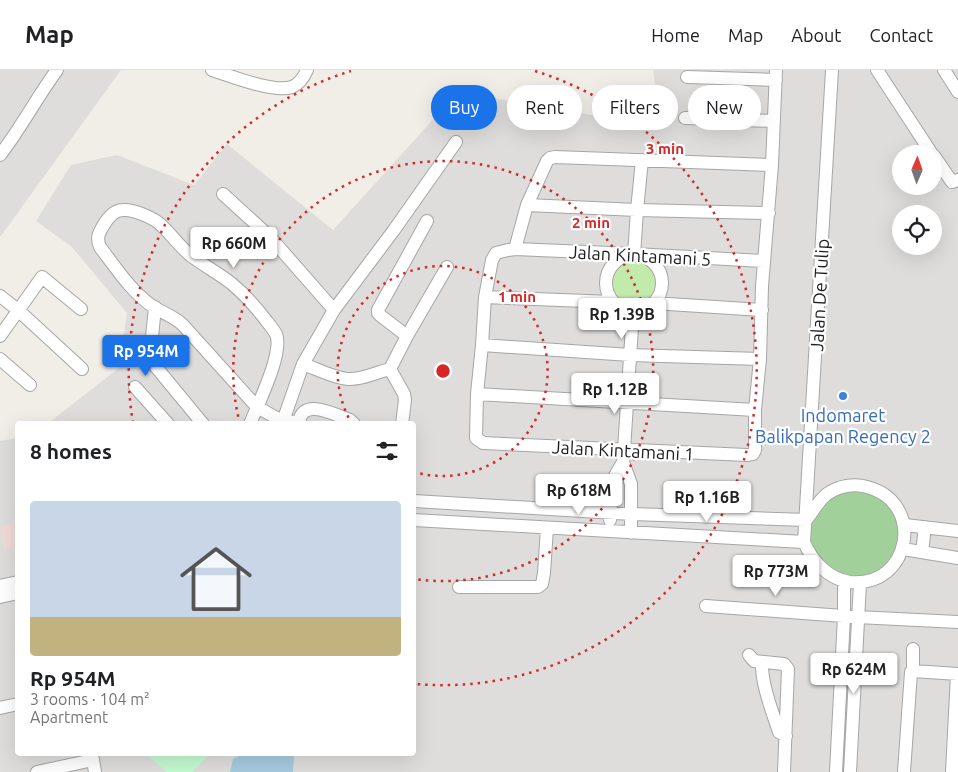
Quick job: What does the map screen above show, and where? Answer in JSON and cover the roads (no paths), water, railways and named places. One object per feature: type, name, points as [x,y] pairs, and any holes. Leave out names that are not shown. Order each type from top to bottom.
[{"type":"street","points":[[0,155],[57,70]]},
{"type":"street","points":[[212,70],[252,84],[273,88],[290,87],[297,84],[307,70]]},
{"type":"street","name":"Jalan De Tulip","points":[[806,520],[832,70]]},
{"type":"street","points":[[877,70],[926,145]]},
{"type":"street","points":[[944,70],[958,92]]},
{"type":"street","points":[[687,77],[776,75],[772,165],[769,213],[762,286],[760,359],[755,410],[477,394],[485,298],[492,260],[496,253],[515,249],[527,205],[550,158],[772,165]]},
{"type":"street","points":[[685,118],[774,121]]},
{"type":"street","points":[[282,421],[303,364],[334,310],[394,230],[456,142]]},
{"type":"street","points":[[634,255],[642,160]]},
{"type":"street","points":[[942,168],[952,182],[958,180]]},
{"type":"street","points":[[223,194],[270,237],[334,310]]},
{"type":"street","points":[[527,205],[769,213]]},
{"type":"street","points":[[251,421],[257,408],[275,362],[278,344],[276,334],[241,292],[189,254],[160,224],[134,212],[122,210],[114,213],[104,223],[98,234],[97,241],[124,279],[142,297],[182,324],[257,408],[280,421]]},
{"type":"street","points":[[407,336],[381,316],[378,310],[428,221]]},
{"type":"street","name":"Jalan Kintamani 5","points":[[515,249],[764,261]]},
{"type":"street","points":[[634,255],[654,264],[661,277],[661,284],[660,292],[653,304],[647,308],[633,311],[619,307],[613,302],[606,290],[607,276],[614,263],[627,256],[634,255]]},
{"type":"street","points":[[303,364],[340,378],[348,379],[390,368],[447,268]]},
{"type":"street","points":[[0,336],[42,277],[81,309]]},
{"type":"street","points":[[0,296],[18,310],[82,369]]},
{"type":"street","points":[[485,298],[613,302]]},
{"type":"street","points":[[653,304],[762,310]]},
{"type":"street","points":[[155,307],[151,347],[156,367],[201,421]]},
{"type":"street","points":[[609,531],[612,481],[623,456],[633,311]]},
{"type":"street","points":[[482,345],[630,355],[760,359]]},
{"type":"street","points":[[0,359],[30,385]]},
{"type":"street","points":[[390,368],[404,394],[402,421]]},
{"type":"street","points":[[135,387],[165,421]]},
{"type":"street","name":"Jalan Kintamani 1","points":[[477,394],[476,438],[483,443],[623,456],[747,456],[753,454],[755,450],[755,410]]},
{"type":"street","points":[[299,421],[300,416],[304,412],[317,408],[351,421]]},
{"type":"street","points":[[623,456],[631,484],[631,533]]},
{"type":"street","points":[[850,485],[874,488],[885,494],[901,513],[905,525],[903,549],[898,560],[890,570],[880,577],[860,583],[844,581],[822,569],[808,551],[804,542],[806,520],[818,502],[838,488],[850,485]]},
{"type":"street","points":[[416,501],[632,514],[806,520]]},
{"type":"street","points":[[416,520],[804,542]]},
{"type":"street","points":[[905,525],[958,531]]},
{"type":"street","points":[[459,587],[538,587],[542,584],[544,573],[547,528]]},
{"type":"street","points":[[922,552],[925,528]]},
{"type":"street","points":[[903,549],[958,558]]},
{"type":"street","points":[[836,772],[844,581]]},
{"type":"street","points":[[0,586],[15,583]]},
{"type":"street","points":[[850,772],[860,583]]},
{"type":"street","points":[[0,597],[15,594]]},
{"type":"street","points":[[706,606],[958,622]]},
{"type":"street","points":[[904,772],[910,676],[913,671],[913,649]]},
{"type":"street","points":[[749,655],[754,661],[784,664],[788,669],[784,772]]},
{"type":"street","points":[[762,662],[763,678],[773,714],[779,732],[786,736]]},
{"type":"street","points":[[913,671],[958,674],[952,772]]},
{"type":"street","points":[[0,708],[15,705]]},
{"type":"street","points":[[37,772],[94,762]]},
{"type":"water","points":[[240,756],[294,756],[293,772],[230,772],[233,759]]},
{"type":"place","name":"Indomaret Balikpapan Regency 2","points":[[843,396]]}]
